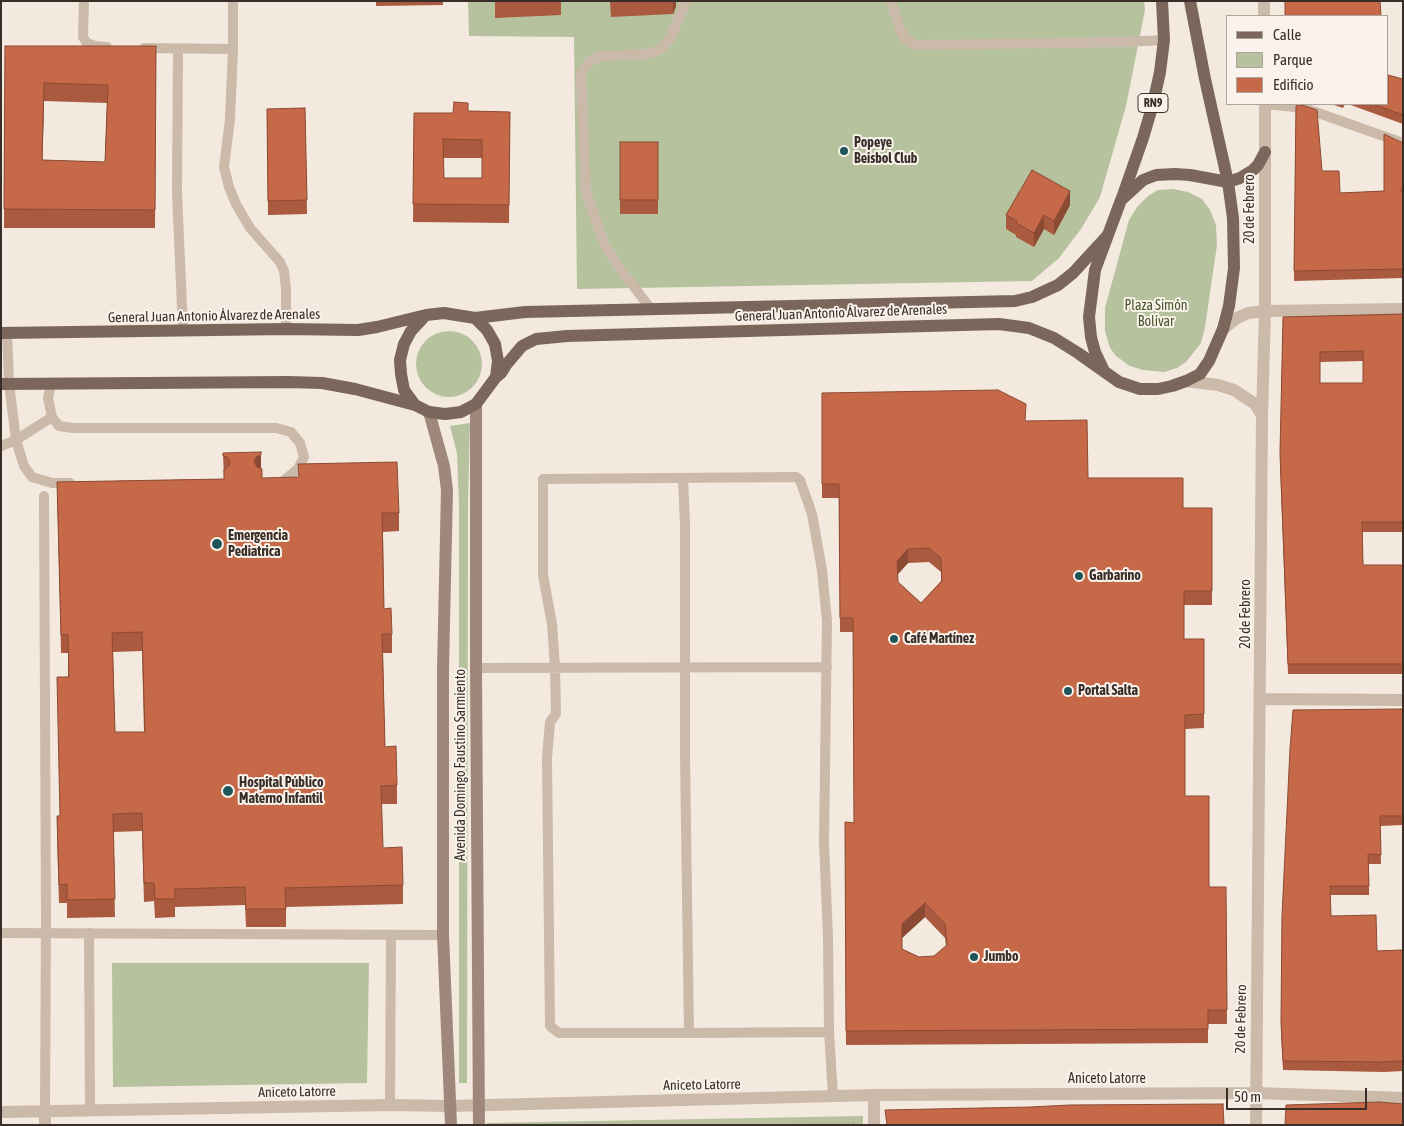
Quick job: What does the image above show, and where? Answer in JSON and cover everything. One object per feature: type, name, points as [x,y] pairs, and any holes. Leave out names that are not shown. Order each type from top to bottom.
[{"type":"main road","name":"RN9","points":[[1121,200],[1143,138],[1160,72],[1164,40],[1162,1]]},
{"type":"main road","name":"General Juan Antonio Álvarez de Arenales","points":[[476,404],[522,346],[536,339],[559,337],[999,324],[1029,328],[1054,338],[1119,382],[1140,390],[1158,390],[1186,381],[1200,374],[1223,329],[1229,306],[1234,268],[1233,226],[1228,182],[1190,1]]},
{"type":"main road","points":[[1105,373],[1095,352],[1089,317],[1095,270],[1121,200],[1143,180],[1156,175],[1190,175],[1228,182],[1240,178],[1253,170],[1265,152]]},
{"type":"main road","name":"General Juan Antonio Álvarez de Arenales","points":[[4,333],[286,329],[358,330],[444,313],[475,318],[525,312],[1015,302],[1032,298],[1058,286],[1073,273],[1108,235]]},
{"type":"main road","points":[[415,405],[404,390],[400,360],[404,344],[411,331],[426,316]]},
{"type":"main road","points":[[475,318],[487,330],[495,344],[498,361],[496,378]]},
{"type":"main road","points":[[5,384],[322,383],[355,389],[415,405],[429,412],[445,414],[461,412],[476,404]]},
{"type":"main road","name":"Avenida Domingo Faustino Sarmiento","points":[[476,404],[479,1125]]},
{"type":"main road","name":"Avenida Domingo Faustino Sarmiento","points":[[429,412],[444,466],[447,490],[443,669],[443,935],[451,1125]]},
{"type":"street","points":[[1264,1],[1264,15]]},
{"type":"street","name":"20 de Febrero","points":[[1256,1125],[1266,105]]},
{"type":"street","points":[[1223,329],[1237,318],[1248,313],[1264,310],[1403,309]]},
{"type":"street","name":"General Juan Antonio Álvarez de Arenales","points":[[1186,381],[1218,385],[1234,390],[1255,404],[1262,415]]},
{"type":"street","points":[[1260,699],[1403,700]]},
{"type":"street","name":"Aniceto Latorre","points":[[1,1112],[390,1105],[451,1106],[874,1095],[1256,1093],[1403,1098]]},
{"type":"street","points":[[874,1095],[874,1125]]},
{"type":"street","points":[[45,1111],[45,1125]]},
{"type":"lane","points":[[84,1],[83,37],[87,44],[114,47]]},
{"type":"lane","points":[[233,1],[230,119],[224,167],[228,187],[236,204],[250,228],[280,262],[284,271],[286,329]]},
{"type":"lane","points":[[651,309],[618,266],[604,244],[586,192],[581,73],[589,62],[600,56],[649,54],[661,49],[670,40],[686,1]]},
{"type":"lane","points":[[891,1],[900,30],[905,39],[916,45],[1164,40]]},
{"type":"lane","points":[[132,48],[233,49]]},
{"type":"lane","points":[[178,49],[177,193],[183,330]]},
{"type":"lane","points":[[1276,105],[1304,108],[1403,144]]},
{"type":"lane","points":[[4,333],[5,384],[16,440],[24,466],[32,477],[52,483],[80,482]]},
{"type":"lane","points":[[51,384],[48,398],[52,417],[59,426],[73,428],[276,428],[291,432],[300,443],[304,457],[298,469],[282,482],[268,480]]},
{"type":"lane","points":[[1,446],[16,440],[52,417]]},
{"type":"lane","points":[[829,1032],[559,1033],[550,1026],[547,758],[550,722],[556,714],[552,624],[543,575],[543,479],[796,477],[800,480],[812,514],[822,570],[826,621],[824,843],[828,936],[829,1032],[833,1096]]},
{"type":"lane","points":[[683,478],[689,1033]]},
{"type":"lane","points":[[44,496],[45,1111]]},
{"type":"lane","points":[[476,668],[827,667]]},
{"type":"lane","points":[[1,933],[443,935]]},
{"type":"lane","points":[[89,933],[90,1110]]},
{"type":"lane","points":[[390,1105],[391,935]]},
{"type":"path","points":[[797,1125],[855,1124]]},
{"type":"green space","name":"Popeye Beisbol Club","points":[[468,1],[1144,1],[1145,10],[1126,106],[1100,197],[1081,229],[1059,258],[1032,281],[577,289],[574,37],[469,36]]},
{"type":"green space","name":"Plaza Simón Bolívar","points":[[1173,189],[1188,192],[1202,199],[1210,210],[1216,225],[1217,245],[1205,327],[1201,343],[1186,362],[1177,368],[1164,372],[1143,370],[1130,366],[1116,356],[1110,348],[1105,331],[1105,308],[1129,220],[1137,207],[1148,196],[1158,190]]},
{"type":"green space","points":[[449,331],[461,334],[472,341],[479,352],[482,364],[479,376],[472,387],[461,394],[449,397],[437,394],[426,387],[419,376],[416,364],[419,352],[426,341],[437,334]]},
{"type":"green space","points":[[470,423],[468,504],[467,1083],[459,1083],[459,504],[457,453],[450,426]]},
{"type":"green space","points":[[112,963],[369,963],[367,1083],[113,1087]]},
{"type":"green space","points":[[863,1116],[863,1125],[487,1125],[487,1123]]},
{"type":"building","points":[[1285,1],[1380,1],[1381,15],[1285,15]]},
{"type":"building","points":[[5,46],[156,46],[155,210],[4,209]],"holes":[[[44,83],[108,85],[105,162],[42,160]]]},
{"type":"building","points":[[1389,75],[1403,79],[1403,115],[1376,105],[1389,105]]},
{"type":"building","points":[[454,102],[468,103],[468,111],[510,112],[509,205],[413,204],[414,113],[453,113]],"holes":[[[443,139],[482,140],[482,178],[444,178]]]},
{"type":"building","points":[[1297,105],[1317,110],[1322,171],[1339,171],[1340,193],[1384,191],[1384,134],[1403,143],[1403,185],[1401,192],[1403,192],[1403,269],[1294,271]]},
{"type":"building","points":[[305,108],[307,200],[268,201],[267,109]]},
{"type":"building","points":[[620,142],[658,142],[658,200],[620,200]]},
{"type":"building","points":[[1032,170],[1070,191],[1054,221],[1044,215],[1034,233],[1006,215]]},
{"type":"building","points":[[1403,314],[1403,522],[1362,522],[1363,565],[1403,565],[1403,664],[1288,664],[1280,453],[1283,317]],"holes":[[[1363,351],[1363,383],[1320,383],[1320,352]]]},
{"type":"building","name":"Portal Salta","points":[[998,390],[1026,404],[1025,421],[1087,420],[1088,478],[1183,478],[1183,508],[1212,508],[1212,591],[1184,591],[1184,639],[1204,639],[1204,714],[1185,715],[1185,796],[1209,796],[1209,887],[1226,887],[1227,1010],[1208,1010],[1208,1029],[846,1031],[845,822],[854,823],[853,618],[840,618],[839,484],[822,484],[822,393]],"holes":[[[929,548],[941,558],[942,581],[921,603],[898,582],[897,561],[908,549]],[[925,903],[945,924],[947,945],[934,956],[919,957],[902,949],[902,924]]]},
{"type":"building","points":[[261,452],[261,455],[256,457],[254,461],[257,467],[262,469],[262,478],[299,477],[298,464],[397,462],[399,513],[382,513],[384,609],[391,608],[392,634],[382,634],[385,747],[396,746],[397,785],[381,786],[383,848],[402,847],[403,885],[285,888],[286,909],[246,909],[245,887],[175,889],[175,899],[155,899],[154,883],[144,883],[142,813],[113,814],[115,899],[67,900],[67,884],[59,885],[57,816],[60,816],[57,677],[69,677],[68,635],[61,635],[57,482],[224,479],[224,469],[229,466],[230,462],[227,457],[223,456],[223,453]],"holes":[[[142,632],[145,732],[115,732],[112,633]]]},
{"type":"building","points":[[1403,709],[1403,816],[1380,816],[1381,855],[1368,854],[1369,886],[1330,886],[1331,916],[1376,915],[1377,951],[1403,950],[1403,1061],[1283,1061],[1281,1022],[1282,916],[1293,710]]},
{"type":"building","points":[[1379,1102],[1403,1104],[1403,1125],[1285,1125],[1286,1105]]},
{"type":"building","points":[[1223,1104],[1224,1125],[887,1125],[885,1110],[1070,1105]]},
{"type":"place","name":"Popeye Beisbol Club","points":[[844,151]]},
{"type":"place","name":"Emergencia Pediatrica","points":[[217,544]]},
{"type":"place","name":"Garbarino","points":[[1079,576]]},
{"type":"place","name":"Café Martínez","points":[[894,639]]},
{"type":"place","name":"Portal Salta","points":[[1068,691]]},
{"type":"place","name":"Hospital Público Materno Infantil","points":[[228,791]]},
{"type":"place","name":"Jumbo","points":[[974,957]]}]
